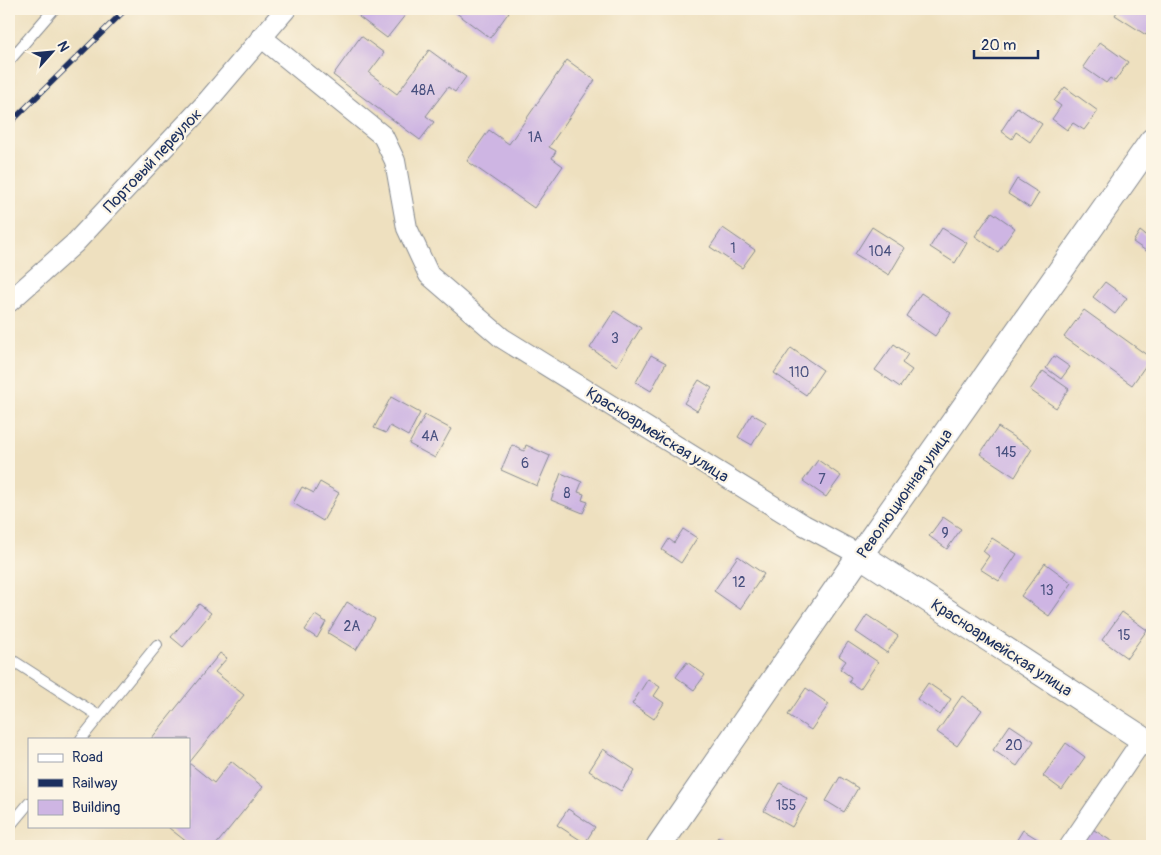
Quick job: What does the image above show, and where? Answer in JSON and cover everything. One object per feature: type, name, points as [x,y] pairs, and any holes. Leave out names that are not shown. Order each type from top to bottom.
[{"type":"street","name":"Портовый переулок","points":[[9,302],[75,244],[205,104],[286,9]]},
{"type":"street","name":"Красноармейская улица","points":[[261,37],[383,136],[396,161],[407,228],[429,275],[502,338],[787,514],[860,555],[1147,742]]},
{"type":"street","name":"Революционная улица","points":[[659,846],[860,555],[1152,141]]},
{"type":"street","points":[[1070,846],[1147,742]]},
{"type":"lane","points":[[9,61],[54,9]]},
{"type":"lane","points":[[82,738],[157,645]]},
{"type":"lane","points":[[9,658],[99,716]]},
{"type":"lane","points":[[9,828],[28,804]]},
{"type":"building","points":[[365,9],[410,9],[387,38],[359,17]]},
{"type":"building","points":[[451,9],[505,9],[509,12],[490,38]]},
{"type":"building","points":[[1119,9],[1152,9],[1152,25],[1146,35],[1115,15]]},
{"type":"building","points":[[361,36],[384,53],[369,73],[397,94],[429,50],[466,77],[455,92],[448,87],[426,116],[434,122],[420,140],[333,75]]},
{"type":"building","points":[[1100,42],[1128,62],[1115,81],[1110,78],[1106,83],[1083,67]]},
{"type":"building","points":[[567,60],[595,80],[549,147],[556,151],[552,158],[563,166],[534,208],[467,161],[489,130],[509,144]]},
{"type":"building","points":[[1065,87],[1098,111],[1084,130],[1073,123],[1067,130],[1052,119],[1061,106],[1054,101]]},
{"type":"building","points":[[1017,107],[1042,124],[1030,142],[1016,132],[1012,139],[1001,131]]},
{"type":"building","points":[[1017,179],[1039,193],[1030,208],[1008,194]]},
{"type":"building","points":[[992,212],[1015,228],[998,252],[975,236]]},
{"type":"building","points":[[872,227],[905,248],[889,275],[855,254]]},
{"type":"building","points":[[723,228],[755,250],[742,268],[710,247]]},
{"type":"building","points":[[942,228],[967,243],[955,263],[930,247]]},
{"type":"building","points":[[1140,231],[1149,238],[1152,234],[1152,255],[1133,242]]},
{"type":"building","points":[[1105,282],[1127,298],[1115,314],[1093,297]]},
{"type":"building","points":[[921,293],[951,313],[935,336],[906,316]]},
{"type":"building","points":[[1084,310],[1151,358],[1132,385],[1064,337]]},
{"type":"building","points":[[614,311],[641,328],[617,366],[590,348]]},
{"type":"building","points":[[894,344],[908,354],[902,363],[912,370],[900,387],[875,370]]},
{"type":"building","points":[[791,348],[823,370],[806,395],[774,373]]},
{"type":"building","points":[[651,355],[666,363],[651,391],[636,382]]},
{"type":"building","points":[[1054,356],[1070,367],[1061,379],[1046,368]]},
{"type":"building","points":[[1043,371],[1069,389],[1056,408],[1030,390]]},
{"type":"building","points":[[699,380],[712,388],[697,411],[684,403]]},
{"type":"building","points":[[391,397],[420,413],[408,436],[390,426],[386,433],[374,428]]},
{"type":"building","points":[[752,414],[766,422],[752,445],[738,437]]},
{"type":"building","points":[[425,415],[451,429],[435,458],[409,444]]},
{"type":"building","points":[[998,427],[1032,449],[1015,477],[980,454]]},
{"type":"building","points":[[512,445],[524,451],[526,445],[550,456],[537,486],[501,470]]},
{"type":"building","points":[[818,460],[841,476],[826,497],[803,481]]},
{"type":"building","points":[[561,473],[582,482],[578,492],[584,494],[582,500],[588,502],[583,513],[551,500]]},
{"type":"building","points":[[320,482],[339,493],[323,521],[293,503],[302,487],[314,493]]},
{"type":"building","points":[[943,517],[961,529],[947,549],[929,536]]},
{"type":"building","points":[[683,529],[697,538],[681,563],[662,550],[669,539],[674,543]]},
{"type":"building","points":[[992,538],[1017,554],[999,581],[980,569],[989,556],[983,551]]},
{"type":"building","points":[[738,556],[764,574],[740,609],[714,591]]},
{"type":"building","points":[[1045,563],[1072,583],[1049,616],[1021,596]]},
{"type":"building","points":[[347,602],[375,619],[356,650],[328,633]]},
{"type":"building","points":[[199,604],[211,613],[183,647],[171,637]]},
{"type":"building","points":[[1122,612],[1147,630],[1127,658],[1102,640]]},
{"type":"building","points":[[315,615],[326,622],[317,638],[305,630]]},
{"type":"building","points":[[867,615],[898,636],[887,653],[856,632]]},
{"type":"building","points":[[848,642],[878,662],[860,689],[849,682],[851,677],[840,669],[846,661],[839,656]]},
{"type":"building","points":[[220,653],[227,658],[215,672],[244,695],[190,762],[190,738],[152,738]]},
{"type":"building","points":[[687,662],[705,675],[694,690],[676,677]]},
{"type":"building","points":[[648,679],[660,687],[654,696],[664,703],[654,719],[632,704]]},
{"type":"building","points":[[928,683],[951,699],[940,715],[917,699]]},
{"type":"building","points":[[806,688],[829,704],[811,730],[788,715]]},
{"type":"building","points":[[962,696],[982,710],[957,746],[937,732]]},
{"type":"building","points":[[1010,725],[1034,741],[1017,766],[993,750]]},
{"type":"building","points":[[1066,743],[1085,757],[1062,790],[1043,776]]},
{"type":"building","points":[[603,749],[635,770],[621,791],[589,771]]},
{"type":"building","points":[[231,761],[263,787],[215,846],[192,846],[169,828],[190,828],[190,764],[214,783]]},
{"type":"building","points":[[840,777],[858,788],[844,812],[826,801]]},
{"type":"building","points":[[780,783],[808,799],[792,827],[764,811]]},
{"type":"building","points":[[568,809],[595,827],[585,843],[557,825]]},
{"type":"building","points":[[1091,828],[1116,844],[1115,846],[1091,846],[1083,841]]},
{"type":"building","points":[[1023,830],[1047,845],[1013,846]]},
{"type":"building","points":[[718,837],[731,846],[711,846]]},
{"type":"railway","points":[[9,124],[126,9]]}]
